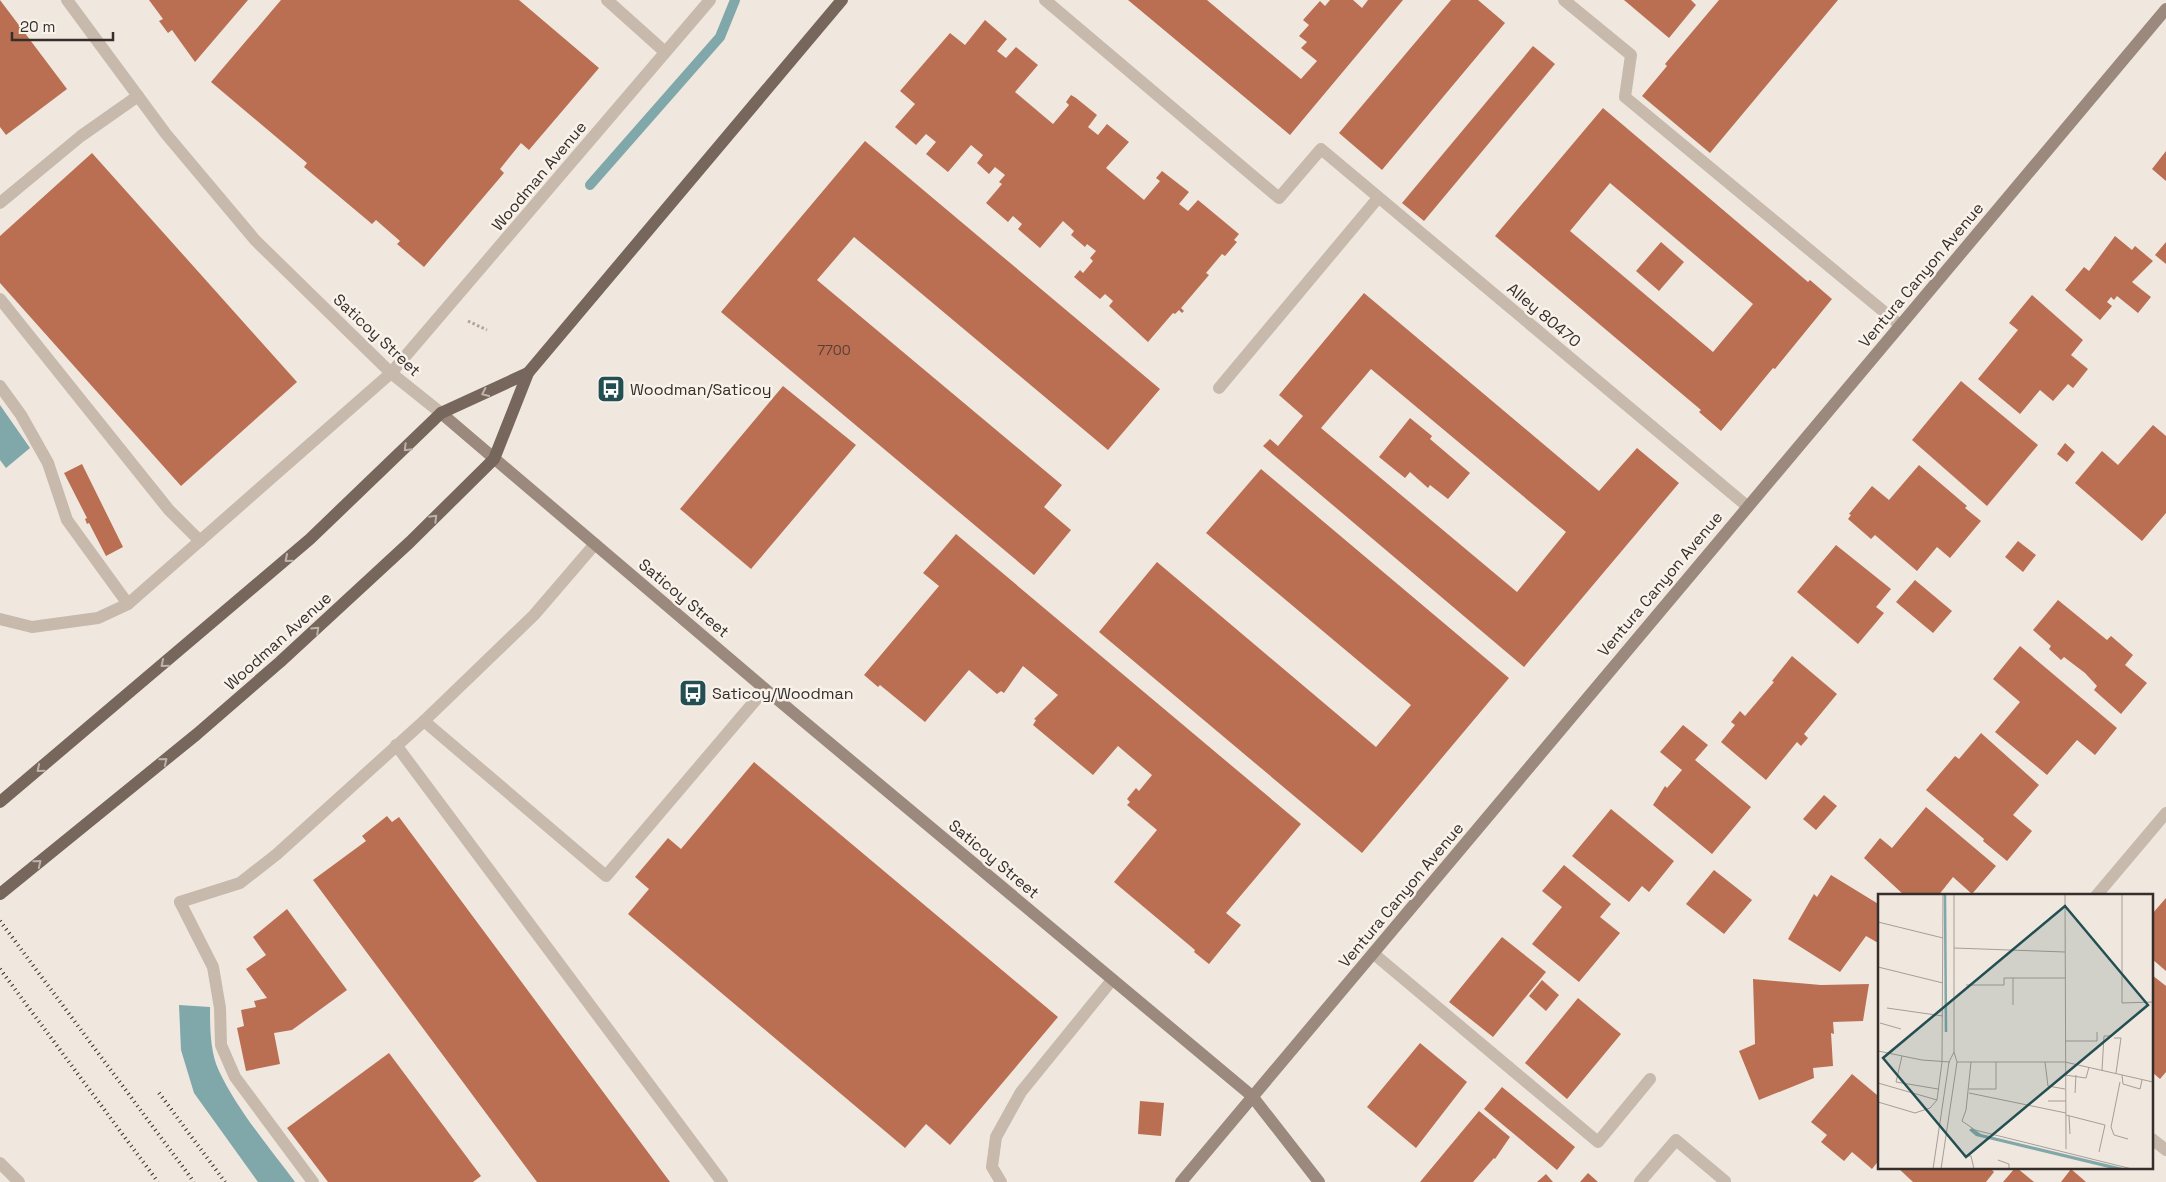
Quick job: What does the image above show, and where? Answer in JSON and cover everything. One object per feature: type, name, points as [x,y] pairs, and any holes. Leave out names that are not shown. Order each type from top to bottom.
[{"type":"main road","name":"Woodman Avenue","points":[[0,894],[197,734],[268,673],[410,542],[494,459],[528,373],[842,0]]},
{"type":"main road","name":"Woodman Avenue","points":[[0,802],[310,539],[441,413],[528,373]]},
{"type":"street","name":"Saticoy Street","points":[[67,0],[166,134],[255,240],[392,373],[1252,1096],[1319,1182]]},
{"type":"street","points":[[607,0],[665,52]]},
{"type":"street","name":"Woodman Avenue","points":[[0,619],[32,626],[98,618],[128,604],[392,373],[710,0]]},
{"type":"street","name":"Alley 80470","points":[[1045,0],[1279,198],[1321,149],[1747,506]]},
{"type":"street","points":[[1564,0],[1631,55],[1625,97],[1900,325]]},
{"type":"street","name":"Ventura Canyon Avenue","points":[[1181,1182],[2166,9]]},
{"type":"street","points":[[0,203],[81,136],[138,96]]},
{"type":"street","points":[[1219,388],[1378,198]]},
{"type":"street","points":[[0,299],[169,510],[200,541]]},
{"type":"street","points":[[0,386],[22,415],[48,463],[67,520],[128,604]]},
{"type":"street","points":[[313,1182],[235,1076],[221,1045],[220,1008],[213,967],[180,902],[240,883],[277,854],[424,720],[534,615],[595,544]]},
{"type":"street","points":[[424,720],[606,876],[766,689]]},
{"type":"street","points":[[396,745],[722,1182]]},
{"type":"street","points":[[2098,894],[2166,813]]},
{"type":"street","points":[[1374,954],[1598,1142],[1650,1079]]},
{"type":"street","points":[[1001,1182],[992,1167],[996,1137],[1016,1100],[1112,980]]},
{"type":"street","points":[[1640,1182],[1676,1140],[1725,1182]]},
{"type":"street","points":[[2154,1141],[2166,1150]]},
{"type":"street","points":[[0,1163],[19,1182]]},
{"type":"path","points":[[468,321],[487,330]]},
{"type":"water","points":[[0,405],[30,448],[6,468],[0,460]]},
{"type":"water","points":[[179,1005],[210,1007],[212,1048],[219,1071],[235,1100],[295,1182],[258,1182],[194,1093],[181,1050]]},
{"type":"building","points":[[0,0],[67,89],[6,135],[0,127]]},
{"type":"building","points":[[149,0],[248,0],[195,62],[172,30],[168,33],[159,21],[163,19]]},
{"type":"building","points":[[281,0],[519,0],[599,68],[529,150],[521,143],[500,169],[504,173],[424,267],[397,244],[400,241],[376,220],[372,224],[304,167],[307,163],[211,82]]},
{"type":"building","points":[[1128,0],[1207,0],[1301,79],[1317,61],[1301,48],[1307,42],[1299,36],[1309,25],[1303,20],[1320,1],[1325,6],[1330,0],[1353,0],[1362,8],[1368,0],[1403,0],[1290,135]]},
{"type":"building","points":[[1451,0],[1478,0],[1505,23],[1382,170],[1339,133]]},
{"type":"building","points":[[1624,0],[1691,0],[1696,5],[1669,38]]},
{"type":"building","points":[[1719,0],[1838,0],[1710,153],[1642,96],[1667,66],[1665,64]]},
{"type":"building","points":[[985,20],[1007,39],[997,51],[1006,58],[1016,47],[1038,65],[1015,92],[1053,124],[1069,105],[1066,102],[1071,95],[1076,98],[1097,115],[1088,127],[1098,135],[1107,124],[1129,142],[1106,168],[1144,200],[1160,181],[1156,178],[1162,171],[1189,192],[1179,204],[1188,211],[1198,200],[1239,234],[1234,240],[1237,242],[1225,256],[1222,254],[1206,273],[1209,275],[1181,308],[1184,311],[1182,313],[1179,310],[1175,314],[1173,313],[1148,342],[1109,306],[1113,301],[1105,294],[1100,299],[1074,277],[1080,270],[1083,273],[1093,261],[1090,258],[1096,251],[1087,244],[1085,247],[1071,235],[1074,231],[1063,221],[1040,248],[1018,229],[1022,224],[1013,216],[1008,222],[986,203],[1002,184],[999,182],[1005,175],[995,167],[989,174],[977,163],[983,155],[971,145],[948,172],[926,154],[936,142],[926,134],[916,145],[895,127],[915,104],[900,91],[950,33],[965,45]]},
{"type":"building","points":[[1533,46],[1555,64],[1424,221],[1402,203]]},
{"type":"building","points":[[1603,108],[1808,282],[1810,280],[1832,299],[1721,431],[1699,412],[1701,410],[1495,236]],"holes":[[[1610,183],[1753,304],[1713,352],[1570,231]]]},
{"type":"building","points":[[865,141],[1160,389],[1108,450],[854,237],[817,280],[1062,485],[1044,507],[1071,530],[1034,575],[721,312]]},
{"type":"building","points":[[2166,151],[2166,181],[2152,169]]},
{"type":"building","points":[[92,153],[297,382],[181,486],[0,283],[0,236]]},
{"type":"building","points":[[2115,236],[2132,250],[2135,246],[2153,261],[2132,282],[2151,297],[2138,313],[2117,296],[2114,300],[2111,297],[2107,302],[2112,306],[2100,320],[2065,290],[2084,267],[2089,271]]},
{"type":"building","points":[[1661,242],[1684,262],[1659,291],[1636,271]]},
{"type":"building","points":[[2166,242],[2166,264],[2155,255]]},
{"type":"building","points":[[1364,293],[1599,491],[1637,448],[1679,483],[1524,667],[1263,446],[1270,439],[1278,446],[1303,416],[1279,395]],"holes":[[[1371,369],[1566,532],[1517,592],[1321,428]]]},
{"type":"building","points":[[2032,295],[2083,340],[2071,355],[2088,369],[2073,388],[2068,384],[2053,401],[2040,390],[2020,414],[1978,379],[2018,330],[2009,323]]},
{"type":"building","points":[[1961,381],[2038,445],[1987,506],[1912,440]]},
{"type":"building","points":[[783,386],[856,445],[751,569],[680,509]]},
{"type":"building","points":[[1410,418],[1432,436],[1430,439],[1470,473],[1448,499],[1430,485],[1428,488],[1410,472],[1405,478],[1379,457]]},
{"type":"building","points":[[2153,425],[2166,436],[2166,513],[2142,541],[2075,483],[2102,451],[2118,465]]},
{"type":"building","points":[[2065,443],[2075,452],[2067,462],[2057,454]]},
{"type":"building","points":[[82,464],[123,547],[106,556],[89,523],[87,524],[85,519],[87,518],[64,473]]},
{"type":"building","points":[[1919,465],[1967,506],[1965,508],[1981,521],[1950,558],[1937,547],[1917,571],[1875,535],[1871,539],[1848,519],[1851,515],[1849,514],[1872,486],[1889,500]]},
{"type":"building","points":[[1261,469],[1509,678],[1362,853],[1099,632],[1157,562],[1376,747],[1411,705],[1206,533]]},
{"type":"building","points":[[956,534],[1301,824],[1226,913],[1241,925],[1209,964],[1114,882],[1157,830],[1127,805],[1130,802],[1127,799],[1136,788],[1139,791],[1152,775],[1118,746],[1093,775],[1033,725],[1036,720],[1034,719],[1058,695],[1023,666],[1004,693],[1001,691],[997,694],[969,670],[925,722],[880,685],[878,687],[864,675],[939,586],[923,573]]},
{"type":"building","points":[[2018,541],[2036,555],[2023,572],[2005,557]]},
{"type":"building","points":[[1836,545],[1891,589],[1876,607],[1884,613],[1858,644],[1797,592]]},
{"type":"building","points":[[1915,580],[1952,611],[1933,633],[1896,602]]},
{"type":"building","points":[[2058,600],[2107,640],[2111,636],[2133,655],[2125,665],[2147,683],[2121,714],[2094,690],[2097,686],[2085,673],[2064,657],[2061,660],[2049,649],[2051,646],[2033,630]]},
{"type":"building","points":[[2020,646],[2117,728],[2095,755],[2077,740],[2047,775],[1995,732],[2020,702],[1993,679]]},
{"type":"building","points":[[1792,656],[1837,694],[1804,734],[1808,738],[1801,746],[1797,742],[1766,780],[1721,742],[1735,725],[1731,722],[1740,711],[1745,716],[1774,682],[1772,681]]},
{"type":"building","points":[[1683,725],[1708,745],[1695,760],[1751,807],[1712,854],[1653,805],[1665,786],[1667,788],[1682,770],[1660,752]]},
{"type":"building","points":[[1981,733],[2039,785],[2013,815],[2032,831],[2007,861],[1926,790],[1955,756],[1959,759]]},
{"type":"building","points":[[754,762],[1058,1017],[950,1145],[926,1124],[905,1148],[628,914],[649,889],[635,877],[668,838],[681,849]]},
{"type":"building","points":[[1824,795],[1837,806],[1816,830],[1803,819]]},
{"type":"building","points":[[1926,807],[1996,866],[1972,894],[1953,877],[1940,894],[1903,894],[1864,858],[1880,838],[1892,848]]},
{"type":"building","points":[[1611,809],[1674,861],[1649,892],[1642,886],[1629,902],[1572,856]]},
{"type":"building","points":[[387,816],[392,822],[399,817],[670,1182],[537,1182],[313,880],[366,841],[362,836]]},
{"type":"building","points":[[1564,865],[1611,904],[1600,917],[1620,933],[1579,982],[1532,944],[1562,907],[1542,891]]},
{"type":"building","points":[[1714,870],[1752,900],[1724,934],[1686,904]]},
{"type":"building","points":[[1831,875],[1878,904],[1878,943],[1866,936],[1840,972],[1788,939],[1814,894],[1817,897]]},
{"type":"building","points":[[2166,898],[2166,971],[2154,961],[2154,912]]},
{"type":"building","points":[[287,909],[347,990],[292,1030],[274,1033],[280,1064],[246,1071],[237,1028],[244,1026],[241,1010],[256,1007],[254,1001],[267,998],[246,969],[266,955],[253,937]]},
{"type":"building","points":[[1502,937],[1546,972],[1493,1037],[1449,1002]]},
{"type":"building","points":[[2154,977],[2166,986],[2166,1072],[2160,1079],[2154,1074]]},
{"type":"building","points":[[1753,979],[1821,985],[1869,984],[1863,1021],[1833,1022],[1834,1034],[1831,1033],[1833,1066],[1813,1068],[1814,1078],[1759,1100],[1739,1051],[1755,1044]]},
{"type":"building","points":[[1542,980],[1559,995],[1546,1011],[1529,996]]},
{"type":"building","points":[[1578,998],[1621,1034],[1567,1099],[1525,1063]]},
{"type":"building","points":[[1420,1043],[1467,1082],[1416,1148],[1367,1107]]},
{"type":"building","points":[[389,1053],[481,1176],[473,1182],[328,1182],[287,1128]]},
{"type":"building","points":[[1852,1074],[1878,1095],[1878,1162],[1872,1169],[1852,1152],[1844,1161],[1821,1142],[1827,1135],[1811,1122]]},
{"type":"building","points":[[1502,1087],[1575,1147],[1557,1170],[1484,1109]]},
{"type":"building","points":[[1140,1101],[1164,1103],[1161,1136],[1138,1134]]},
{"type":"building","points":[[1479,1111],[1510,1137],[1495,1159],[1473,1182],[1420,1182]]},
{"type":"building","points":[[1900,1170],[1992,1170],[1994,1172],[1986,1182],[1913,1182]]},
{"type":"building","points":[[2013,1170],[2019,1170],[2034,1182],[2003,1182]]},
{"type":"building","points":[[2072,1170],[2086,1182],[2061,1182]]},
{"type":"building","points":[[1588,1173],[1598,1182],[1580,1182]]},
{"type":"building","points":[[1546,1174],[1553,1182],[1537,1182]]},
{"type":"waterway","points":[[590,185],[720,37],[735,0]]},
{"type":"railway","points":[[0,921],[194,1182]]},
{"type":"railway","points":[[0,969],[158,1182]]},
{"type":"railway","points":[[159,1093],[225,1182]]},
{"type":"place","name":"Woodman/Saticoy","points":[[611,389]]},
{"type":"place","name":"Saticoy/Woodman","points":[[693,693]]}]
